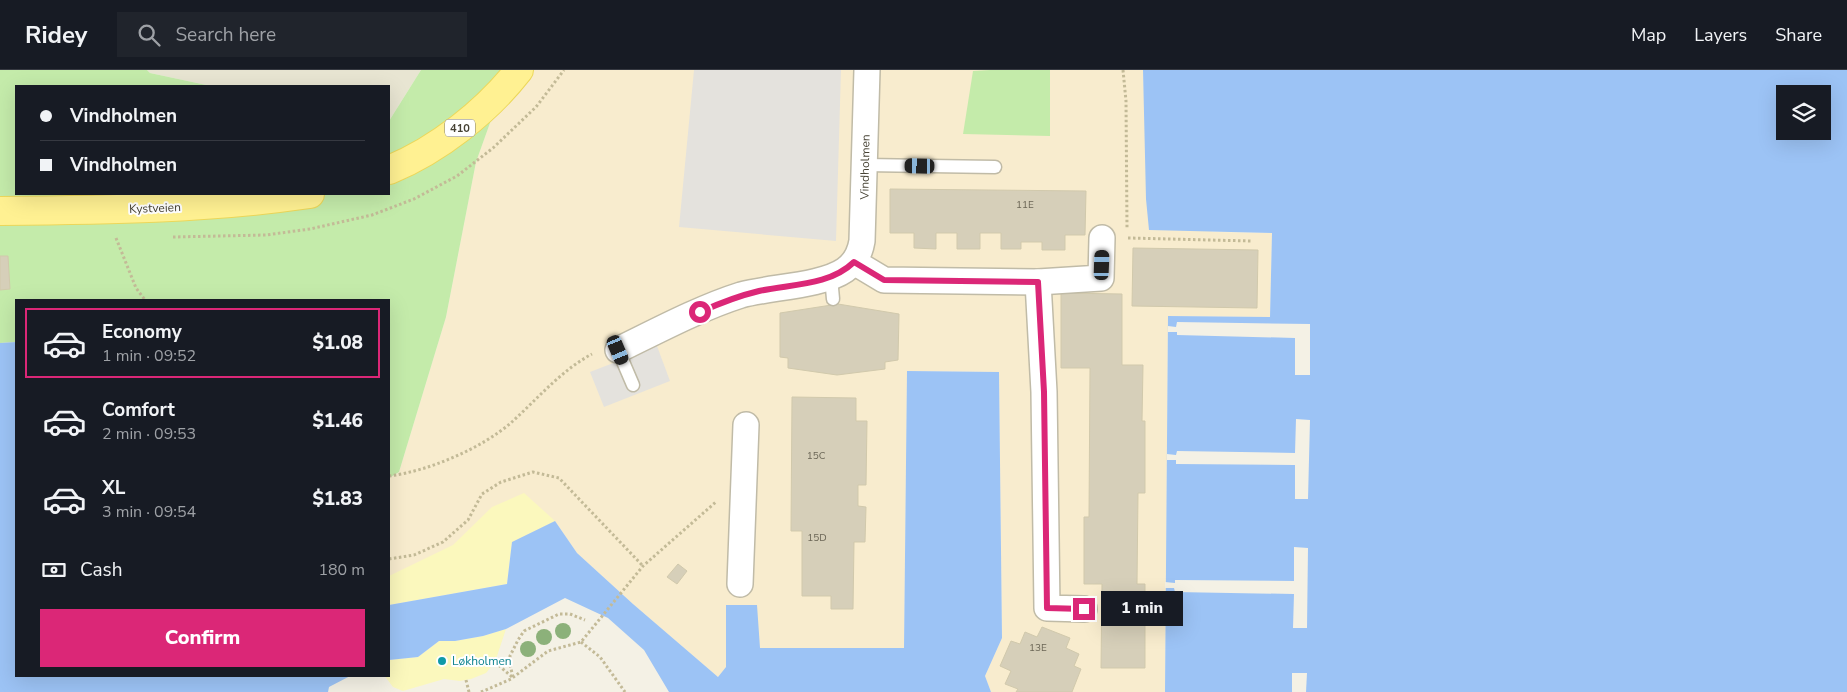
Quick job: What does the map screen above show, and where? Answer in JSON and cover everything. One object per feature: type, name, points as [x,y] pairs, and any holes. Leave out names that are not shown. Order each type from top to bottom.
[{"type":"main road","name":"410","points":[[390,170],[406,163],[450,137],[477,114],[520,70]]},
{"type":"main road","name":"Kystveien","points":[[0,211],[114,210],[202,206],[303,195]]},
{"type":"street","name":"Vindholmen","points":[[854,262],[859,254],[862,241],[867,70]]},
{"type":"street","points":[[618,350],[668,326],[740,296],[832,288],[854,262],[884,280],[1038,282],[1101,278],[1102,238]]},
{"type":"street","points":[[1038,282],[1044,392],[1047,608],[1084,609]]},
{"type":"street","points":[[740,584],[746,425]]},
{"type":"lane","points":[[865,165],[995,167]]},
{"type":"lane","points":[[618,350],[633,385]]},
{"type":"path","points":[[1123,70],[1126,101],[1127,238],[1252,241]]},
{"type":"path","points":[[116,238],[136,288],[144,299]]},
{"type":"path","points":[[390,476],[407,473],[466,452],[488,440],[512,422],[577,362],[596,353],[618,350]]},
{"type":"path","points":[[390,559],[414,555],[443,542],[468,520],[482,494],[501,482],[533,472],[559,478],[643,566]]},
{"type":"path","points":[[481,692],[513,677],[548,651],[581,642],[643,566],[744,477]]},
{"type":"path","points":[[513,677],[510,656],[524,631],[559,614],[570,614],[585,620]]},
{"type":"path","points":[[581,642],[600,657],[625,692]]},
{"type":"path","points":[[495,662],[513,677]]},
{"type":"path","points":[[466,680],[469,692]]},
{"type":"shaded area","points":[[147,70],[421,70],[390,119],[390,85],[206,85],[150,73]]},
{"type":"shaded area","points":[[509,70],[1143,70],[1146,146],[1212,232],[1272,233],[1270,317],[1168,316],[1165,692],[991,692],[985,676],[1002,638],[999,372],[907,371],[904,648],[759,648],[726,606],[726,667],[718,677],[577,553],[555,521],[390,604],[390,477],[399,472],[446,317],[476,162]]},
{"type":"shaded area","points":[[694,70],[841,70],[836,241],[679,227]]},
{"type":"shaded area","points":[[657,346],[670,381],[604,407],[590,372]]},
{"type":"green space","points":[[0,70],[147,70],[150,73],[206,85],[15,85],[15,195],[390,195],[390,119],[421,70],[509,70],[476,162],[446,317],[399,472],[390,477],[390,299],[15,299],[15,342],[0,343]]},
{"type":"green space","points":[[1050,70],[1050,136],[963,134],[973,71]]},
{"type":"sand","points":[[524,493],[555,521],[512,542],[507,584],[390,605],[390,576],[453,545],[492,507]]},
{"type":"sand","name":"Løkholmen","points":[[506,629],[495,662],[486,673],[460,681],[444,679],[403,691],[393,687],[386,677],[390,677],[390,660],[418,657],[439,641],[456,641]]},
{"type":"water","points":[[1143,70],[1847,70],[1847,692],[1165,692],[1168,316],[1270,317],[1272,233],[1149,230],[1146,199]]},
{"type":"water","points":[[15,342],[15,677],[348,677],[329,687],[328,692],[0,692],[0,343]]},
{"type":"water","points":[[907,371],[999,372],[1002,638],[985,676],[991,692],[669,692],[644,650],[608,618],[565,598],[506,629],[483,636],[455,641],[439,641],[418,657],[390,660],[390,605],[507,584],[512,542],[555,521],[577,553],[718,677],[726,667],[726,605],[757,605],[760,648],[904,648]]},
{"type":"pier","points":[[1177,322],[1310,324],[1310,375],[1295,375],[1295,338],[1177,335],[1177,332],[1168,332],[1168,326],[1176,327]]},
{"type":"pier","points":[[1296,419],[1310,420],[1308,499],[1295,499],[1295,465],[1176,464],[1176,460],[1167,460],[1167,454],[1176,455],[1177,451],[1295,453]]},
{"type":"pier","points":[[1294,547],[1308,548],[1307,628],[1293,628],[1294,594],[1175,592],[1174,588],[1165,588],[1165,582],[1175,583],[1175,580],[1294,581]]},
{"type":"pier","points":[[1292,673],[1307,673],[1306,692],[1292,692]]},
{"type":"building","points":[[890,189],[1086,191],[1085,235],[1065,235],[1065,250],[1042,250],[1042,242],[1021,242],[1021,249],[1001,249],[1001,233],[980,233],[980,249],[957,249],[957,233],[936,233],[936,249],[914,248],[914,233],[890,233]]},
{"type":"building","points":[[1133,248],[1258,250],[1257,308],[1132,306]]},
{"type":"building","points":[[0,256],[8,256],[10,289],[0,290]]},
{"type":"building","points":[[1061,293],[1122,294],[1122,365],[1143,365],[1142,421],[1145,421],[1145,493],[1138,493],[1137,584],[1145,584],[1145,668],[1101,668],[1102,584],[1084,584],[1084,517],[1089,517],[1090,368],[1061,368]]},
{"type":"building","points":[[838,304],[899,314],[898,360],[885,362],[885,369],[837,375],[788,368],[788,358],[780,357],[780,313]]},
{"type":"building","points":[[792,397],[856,398],[856,421],[867,421],[866,485],[858,485],[858,506],[866,507],[865,542],[854,542],[853,609],[831,609],[831,596],[802,596],[802,531],[791,531]]},
{"type":"building","points":[[678,564],[687,571],[677,584],[667,577]]},
{"type":"building","points":[[1042,627],[1070,638],[1066,648],[1079,654],[1074,666],[1081,669],[1072,692],[1016,692],[1018,689],[1005,684],[1011,671],[1000,666],[1011,641],[1020,644],[1025,632],[1037,637]]},
{"type":"place","name":"Løkholmen","points":[[442,661]]},
{"type":"route","points":[[700,312],[740,296],[762,290],[832,277],[846,270],[854,262],[884,280],[1038,282],[1044,392],[1047,608],[1084,609]]}]
